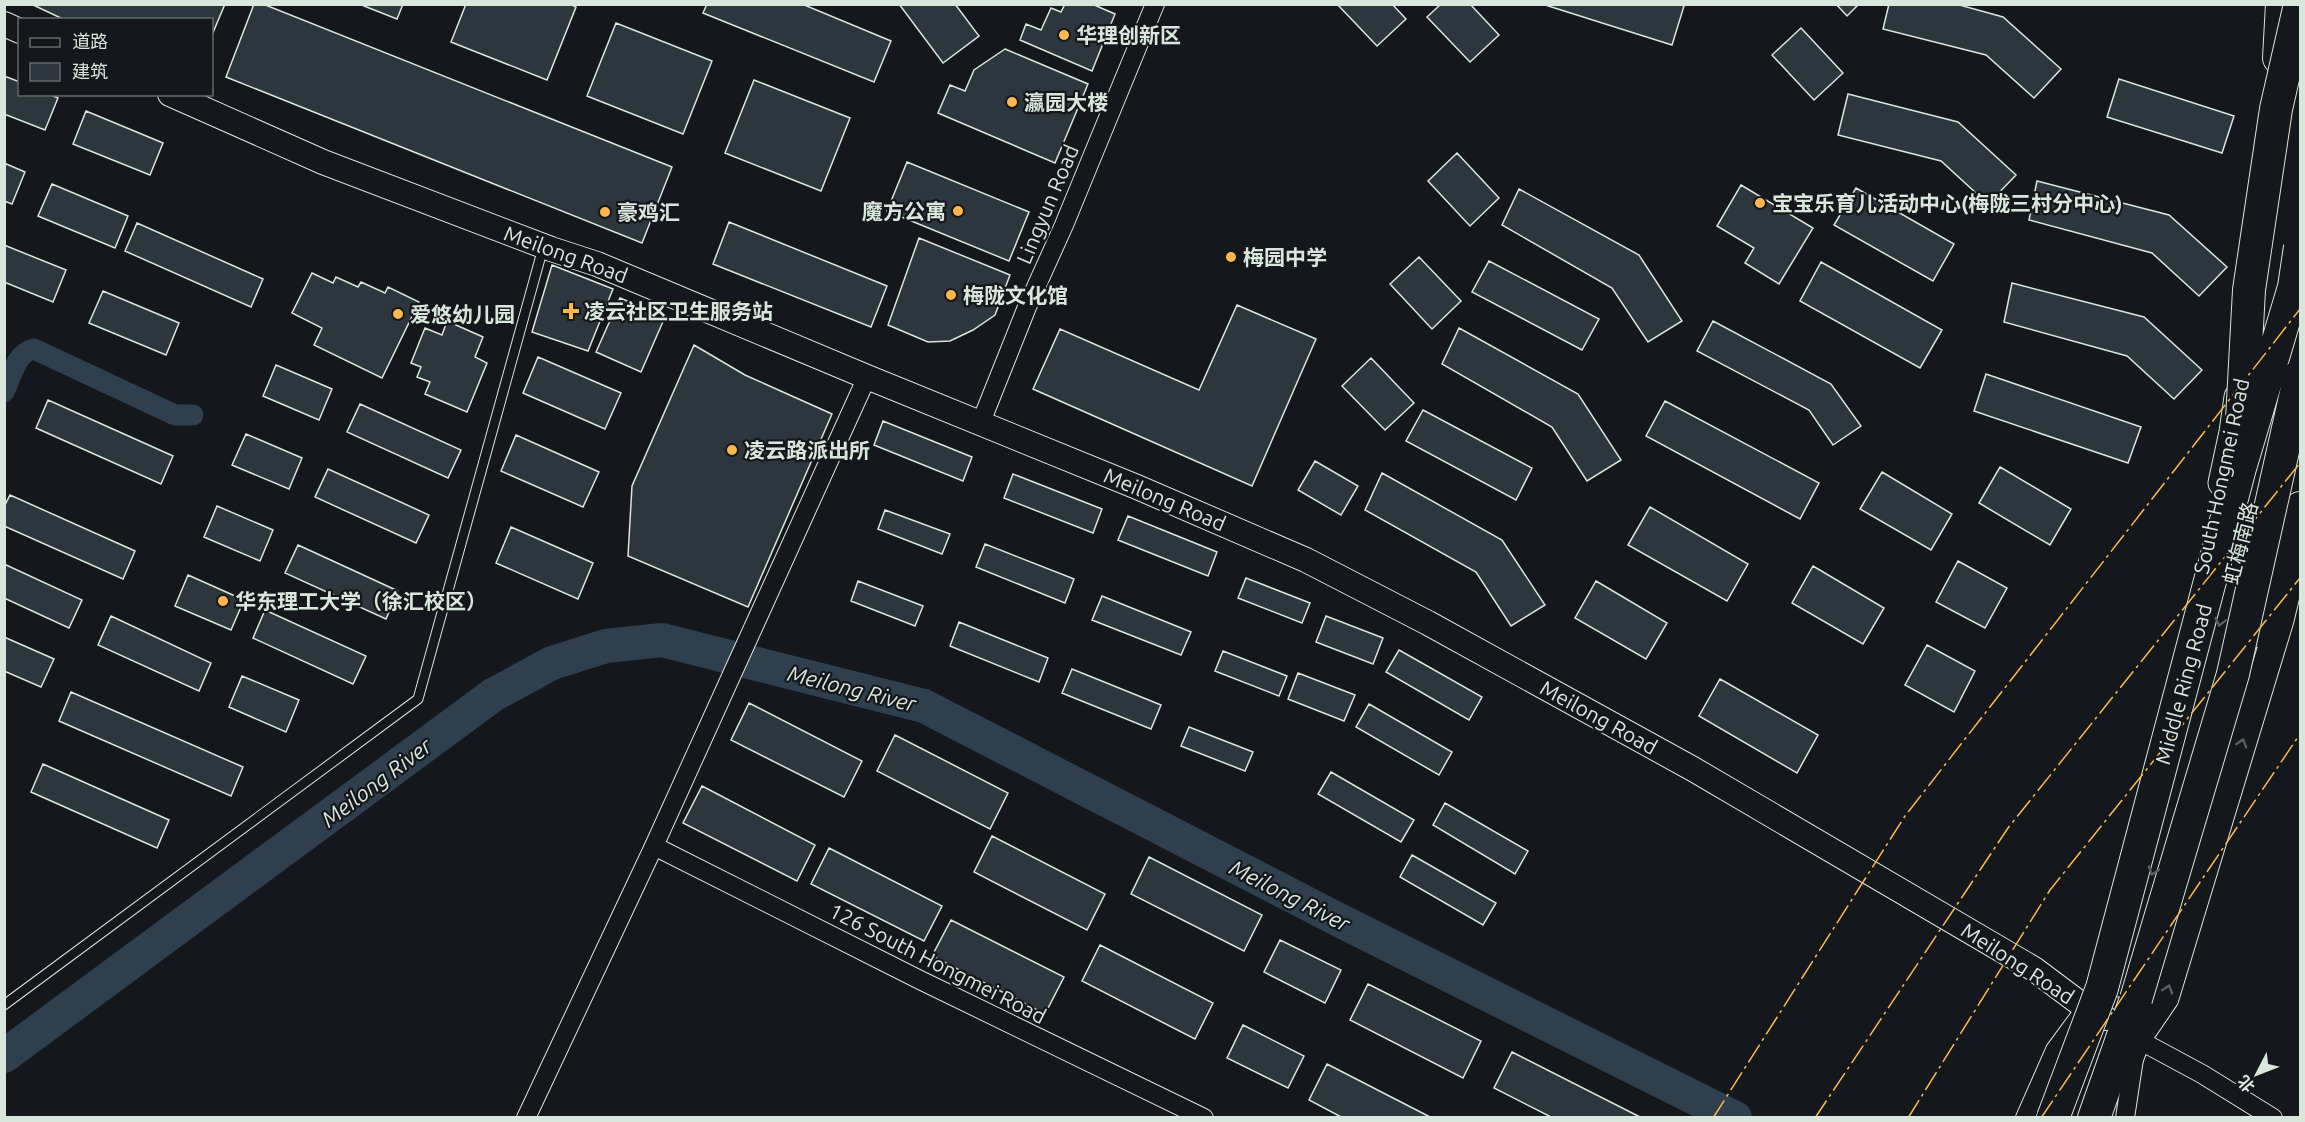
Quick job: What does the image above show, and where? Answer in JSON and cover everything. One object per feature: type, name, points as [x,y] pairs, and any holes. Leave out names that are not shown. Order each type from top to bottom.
[{"type":"highway","points":[[2276,109],[2282,4]]},
{"type":"highway","points":[[2240,468],[2249,291],[2276,109],[2299,4]]},
{"type":"highway","name":"Middle Ring Road","points":[[2053,1118],[2102,988],[2240,468],[2294,287],[2301,247]]},
{"type":"highway","name":"Middle Ring Road","points":[[2094,1118],[2136,999],[2234,674],[2301,375]]},
{"type":"highway","points":[[2234,674],[2301,508]]},
{"type":"main road","name":"South Hongmei Road","points":[[2070,1118],[2138,832],[2161,750],[2233,432],[2299,4]]},
{"type":"main road","name":"虹梅南路","points":[[2095,1013],[2178,792],[2284,453],[2301,235]]},
{"type":"main road","points":[[2137,1039],[2139,993],[2301,396]]},
{"type":"main road","points":[[2109,1118],[2137,1039],[2165,998],[2280,620],[2301,535]]},
{"type":"main road","points":[[2280,620],[2301,598]]},
{"type":"main road","points":[[2183,834],[2232,779]]},
{"type":"main road","points":[[2138,832],[2178,792]]},
{"type":"street","name":"Lingyun Road","points":[[981,422],[1155,4]]},
{"type":"street","points":[[4,24],[18,30]]},
{"type":"street","name":"Meilong Road","points":[[174,96],[323,162],[543,246],[597,264],[981,422],[1306,560],[1428,623],[1693,769],[2034,969],[2095,1013]]},
{"type":"street","points":[[526,1118],[654,846],[867,377]]},
{"type":"street","points":[[2233,432],[2284,453]]},
{"type":"street","name":"126 South Hongmei Road","points":[[654,846],[951,995],[1204,1118]]},
{"type":"street","points":[[2025,1118],[2055,1050],[2095,1013]]},
{"type":"street","points":[[2125,1118],[2137,1039],[2202,1074],[2273,1118]]},
{"type":"lane","points":[[4,1005],[418,699],[543,246]]},
{"type":"building","points":[[31,4],[225,4],[213,33],[213,18],[61,18]]},
{"type":"building","points":[[254,4],[263,4],[672,167],[642,243],[226,77]]},
{"type":"building","points":[[359,4],[403,4],[397,19]]},
{"type":"building","points":[[466,4],[570,4],[576,7],[547,80],[451,42]]},
{"type":"building","points":[[707,4],[802,4],[891,41],[874,82],[703,13]]},
{"type":"building","points":[[899,4],[955,4],[979,36],[943,63]]},
{"type":"building","name":"华理创新区","points":[[1065,4],[1092,4],[1115,14],[1092,71],[1020,40],[1026,24],[1041,30],[1051,8],[1061,12]]},
{"type":"building","points":[[1337,4],[1392,4],[1406,19],[1377,46]]},
{"type":"building","points":[[1441,4],[1470,4],[1499,35],[1470,62],[1427,17]]},
{"type":"building","points":[[1542,4],[1679,4],[1684,6],[1672,45]]},
{"type":"building","points":[[1836,4],[1859,4],[1847,16]]},
{"type":"building","points":[[1889,4],[1956,4],[2003,17],[2061,69],[2034,98],[1986,55],[1883,29]]},
{"type":"building","points":[[616,23],[712,61],[683,134],[587,96]]},
{"type":"building","points":[[1801,28],[1843,73],[1814,100],[1772,55]]},
{"type":"building","name":"瀛园大楼","points":[[1005,49],[1088,84],[1055,163],[938,113],[950,85],[965,91],[974,70]]},
{"type":"building","points":[[4,76],[18,81],[18,96],[58,98],[45,130],[4,114]]},
{"type":"building","points":[[2119,79],[2234,116],[2222,153],[2107,117]]},
{"type":"building","points":[[754,80],[850,118],[821,191],[725,153]]},
{"type":"building","points":[[1848,94],[1958,122],[2016,175],[1988,204],[1941,161],[1838,135]]},
{"type":"building","points":[[86,111],[163,143],[150,175],[73,144]]},
{"type":"building","points":[[1457,153],[1499,198],[1470,226],[1428,181]]},
{"type":"building","name":"魔方公寓","points":[[907,162],[1029,212],[1009,261],[887,211]]},
{"type":"building","points":[[4,163],[25,172],[12,204],[4,201]]},
{"type":"building","points":[[2037,181],[2169,215],[2227,267],[2199,296],[2152,253],[2029,220]]},
{"type":"building","points":[[52,184],[128,216],[115,248],[38,216]]},
{"type":"building","points":[[1741,185],[1813,228],[1779,284],[1745,263],[1754,248],[1717,226]]},
{"type":"building","points":[[1856,188],[1954,244],[1933,281],[1834,225]]},
{"type":"building","points":[[1519,189],[1639,255],[1682,321],[1648,342],[1612,288],[1502,225]]},
{"type":"building","points":[[729,222],[887,286],[871,327],[713,264]]},
{"type":"building","points":[[137,223],[263,279],[251,307],[125,251]]},
{"type":"building","name":"梅陇文化馆","points":[[919,238],[1010,275],[995,315],[973,330],[950,341],[928,342],[888,325]]},
{"type":"building","points":[[4,245],[66,270],[53,302],[4,282]]},
{"type":"building","points":[[1419,257],[1461,301],[1432,329],[1390,284]]},
{"type":"building","points":[[1489,261],[1599,319],[1582,350],[1472,292]]},
{"type":"building","points":[[1821,262],[1942,330],[1920,368],[1800,301]]},
{"type":"building","name":"凌云社区卫生服务站","points":[[552,265],[613,289],[588,351],[532,332]]},
{"type":"building","points":[[312,273],[333,283],[336,277],[358,287],[361,282],[385,293],[388,287],[419,302],[382,378],[314,345],[322,328],[292,313]]},
{"type":"building","points":[[2012,283],[2144,317],[2202,370],[2174,399],[2127,356],[2004,322]]},
{"type":"building","points":[[103,291],[179,323],[166,355],[89,323]]},
{"type":"building","points":[[620,298],[665,317],[641,372],[596,352]]},
{"type":"building","points":[[1237,305],[1316,339],[1252,486],[1033,389],[1060,329],[1199,390]]},
{"type":"building","points":[[447,321],[483,337],[475,357],[487,363],[467,412],[425,394],[430,382],[417,377],[421,367],[411,363],[425,328],[442,335]]},
{"type":"building","points":[[1713,321],[1831,384],[1861,426],[1833,445],[1809,410],[1697,351]]},
{"type":"building","points":[[1459,328],[1578,394],[1621,460],[1587,481],[1552,427],[1442,364]]},
{"type":"building","name":"凌云路派出所","points":[[694,345],[745,375],[832,414],[748,607],[628,556],[632,486]]},
{"type":"building","points":[[538,357],[621,393],[605,429],[523,393]]},
{"type":"building","points":[[1371,358],[1414,403],[1385,430],[1342,386]]},
{"type":"building","points":[[276,365],[332,389],[319,420],[263,396]]},
{"type":"building","points":[[1986,374],[2141,427],[2128,463],[1974,411]]},
{"type":"building","points":[[48,400],[173,456],[161,484],[36,428]]},
{"type":"building","points":[[1665,401],[1819,483],[1800,519],[1646,436]]},
{"type":"building","points":[[360,404],[461,450],[448,478],[347,432]]},
{"type":"building","points":[[1423,410],[1532,468],[1516,500],[1406,441]]},
{"type":"building","points":[[883,421],[972,457],[963,481],[874,445]]},
{"type":"building","points":[[246,434],[302,458],[289,489],[232,465]]},
{"type":"building","points":[[516,435],[599,472],[583,507],[501,471]]},
{"type":"building","points":[[1315,461],[1358,486],[1341,515],[1298,490]]},
{"type":"building","points":[[2000,467],[2071,509],[2050,545],[1979,503]]},
{"type":"building","points":[[328,469],[429,515],[416,543],[315,497]]},
{"type":"building","points":[[1882,472],[1952,514],[1931,550],[1860,509]]},
{"type":"building","points":[[1382,473],[1502,540],[1545,605],[1511,626],[1476,572],[1365,510]]},
{"type":"building","points":[[1013,474],[1102,509],[1093,533],[1004,498]]},
{"type":"building","points":[[10,495],[135,551],[123,579],[4,526],[4,507]]},
{"type":"building","points":[[217,506],[273,530],[260,561],[204,537]]},
{"type":"building","points":[[1650,507],[1748,564],[1727,601],[1628,545]]},
{"type":"building","points":[[885,510],[950,534],[942,554],[878,529]]},
{"type":"building","points":[[1128,516],[1217,552],[1208,576],[1118,540]]},
{"type":"building","points":[[511,527],[593,563],[578,599],[496,563]]},
{"type":"building","points":[[985,544],[1074,579],[1065,603],[976,567]]},
{"type":"building","points":[[298,545],[398,591],[386,619],[285,573]]},
{"type":"building","points":[[1958,561],[2007,588],[1985,628],[1936,602]]},
{"type":"building","points":[[4,564],[82,600],[69,628],[4,598]]},
{"type":"building","points":[[1813,566],[1884,608],[1863,644],[1792,603]]},
{"type":"building","points":[[188,575],[244,600],[231,630],[175,606]]},
{"type":"building","points":[[1246,578],[1310,603],[1302,623],[1238,598]]},
{"type":"building","points":[[858,581],[923,606],[915,626],[851,601]]},
{"type":"building","points":[[1596,581],[1667,623],[1646,659],[1575,618]]},
{"type":"building","points":[[1102,596],[1191,632],[1181,655],[1092,620]]},
{"type":"building","points":[[265,610],[366,656],[353,684],[253,638]]},
{"type":"building","points":[[111,616],[211,663],[199,691],[98,645]]},
{"type":"building","points":[[1326,616],[1383,638],[1373,664],[1316,642]]},
{"type":"building","points":[[959,622],[1048,658],[1039,682],[950,646]]},
{"type":"building","points":[[4,637],[54,659],[41,687],[4,671]]},
{"type":"building","points":[[1927,645],[1975,671],[1954,712],[1905,685]]},
{"type":"building","points":[[1399,650],[1482,697],[1469,720],[1386,672]]},
{"type":"building","points":[[1223,651],[1287,676],[1279,696],[1215,671]]},
{"type":"building","points":[[1072,669],[1161,705],[1151,729],[1062,693]]},
{"type":"building","points":[[1298,673],[1355,695],[1344,721],[1288,699]]},
{"type":"building","points":[[242,676],[299,700],[286,732],[229,707]]},
{"type":"building","points":[[1720,679],[1818,735],[1797,773],[1699,716]]},
{"type":"building","points":[[71,692],[243,767],[231,796],[59,721]]},
{"type":"building","points":[[749,703],[862,761],[844,797],[731,740]]},
{"type":"building","points":[[1369,704],[1452,752],[1439,775],[1356,727]]},
{"type":"building","points":[[1189,727],[1253,752],[1245,771],[1181,746]]},
{"type":"building","points":[[895,735],[1008,793],[990,829],[877,771]]},
{"type":"building","points":[[43,764],[169,820],[157,848],[31,792]]},
{"type":"building","points":[[1331,772],[1414,820],[1401,842],[1318,794]]},
{"type":"building","points":[[702,786],[815,845],[797,881],[683,823]]},
{"type":"building","points":[[1445,803],[1528,851],[1515,874],[1433,825]]},
{"type":"building","points":[[992,836],[1105,894],[1087,930],[974,872]]},
{"type":"building","points":[[829,848],[942,906],[924,941],[811,884]]},
{"type":"building","points":[[1412,855],[1496,903],[1483,925],[1400,877]]},
{"type":"building","points":[[1149,857],[1262,915],[1244,951],[1131,894]]},
{"type":"building","points":[[951,920],[1064,977],[1045,1014],[932,956]]},
{"type":"building","points":[[1280,940],[1341,970],[1325,1003],[1264,972]]},
{"type":"building","points":[[1100,945],[1213,1003],[1195,1039],[1082,981]]},
{"type":"building","points":[[1368,984],[1481,1041],[1463,1078],[1350,1020]]},
{"type":"building","points":[[1243,1025],[1304,1056],[1288,1088],[1227,1058]]},
{"type":"building","points":[[1512,1052],[1642,1118],[1553,1118],[1494,1088]]},
{"type":"building","points":[[1327,1064],[1432,1118],[1343,1118],[1309,1100]]},
{"type":"waterway","points":[[4,392],[18,360],[34,349],[175,415],[193,415]]},
{"type":"waterway","name":"Meilong River","points":[[4,1056],[493,695],[552,663],[606,646],[662,640],[924,706],[1337,919],[1735,1118]]},
{"type":"power","points":[[1713,1118],[1905,816],[2300,309]]},
{"type":"power","points":[[1815,1118],[2008,828],[2300,463]]},
{"type":"power","points":[[1908,1118],[2050,890],[2300,578]]},
{"type":"power","points":[[2041,1118],[2300,734]]},
{"type":"place","name":"华理创新区","points":[[1064,35]]},
{"type":"place","name":"瀛园大楼","points":[[1012,102]]},
{"type":"place","name":"宝宝乐育儿活动中心(梅陇三村分中心)","points":[[1760,203]]},
{"type":"place","name":"魔方公寓","points":[[958,211]]},
{"type":"place","name":"豪鸡汇","points":[[605,212]]},
{"type":"place","name":"梅园中学","points":[[1231,257]]},
{"type":"place","name":"梅陇文化馆","points":[[951,295]]},
{"type":"place","name":"凌云社区卫生服务站","points":[[571,311]]},
{"type":"place","name":"爱悠幼儿园","points":[[398,314]]},
{"type":"place","name":"凌云路派出所","points":[[732,450]]},
{"type":"place","name":"华东理工大学（徐汇校区）","points":[[223,601]]}]
